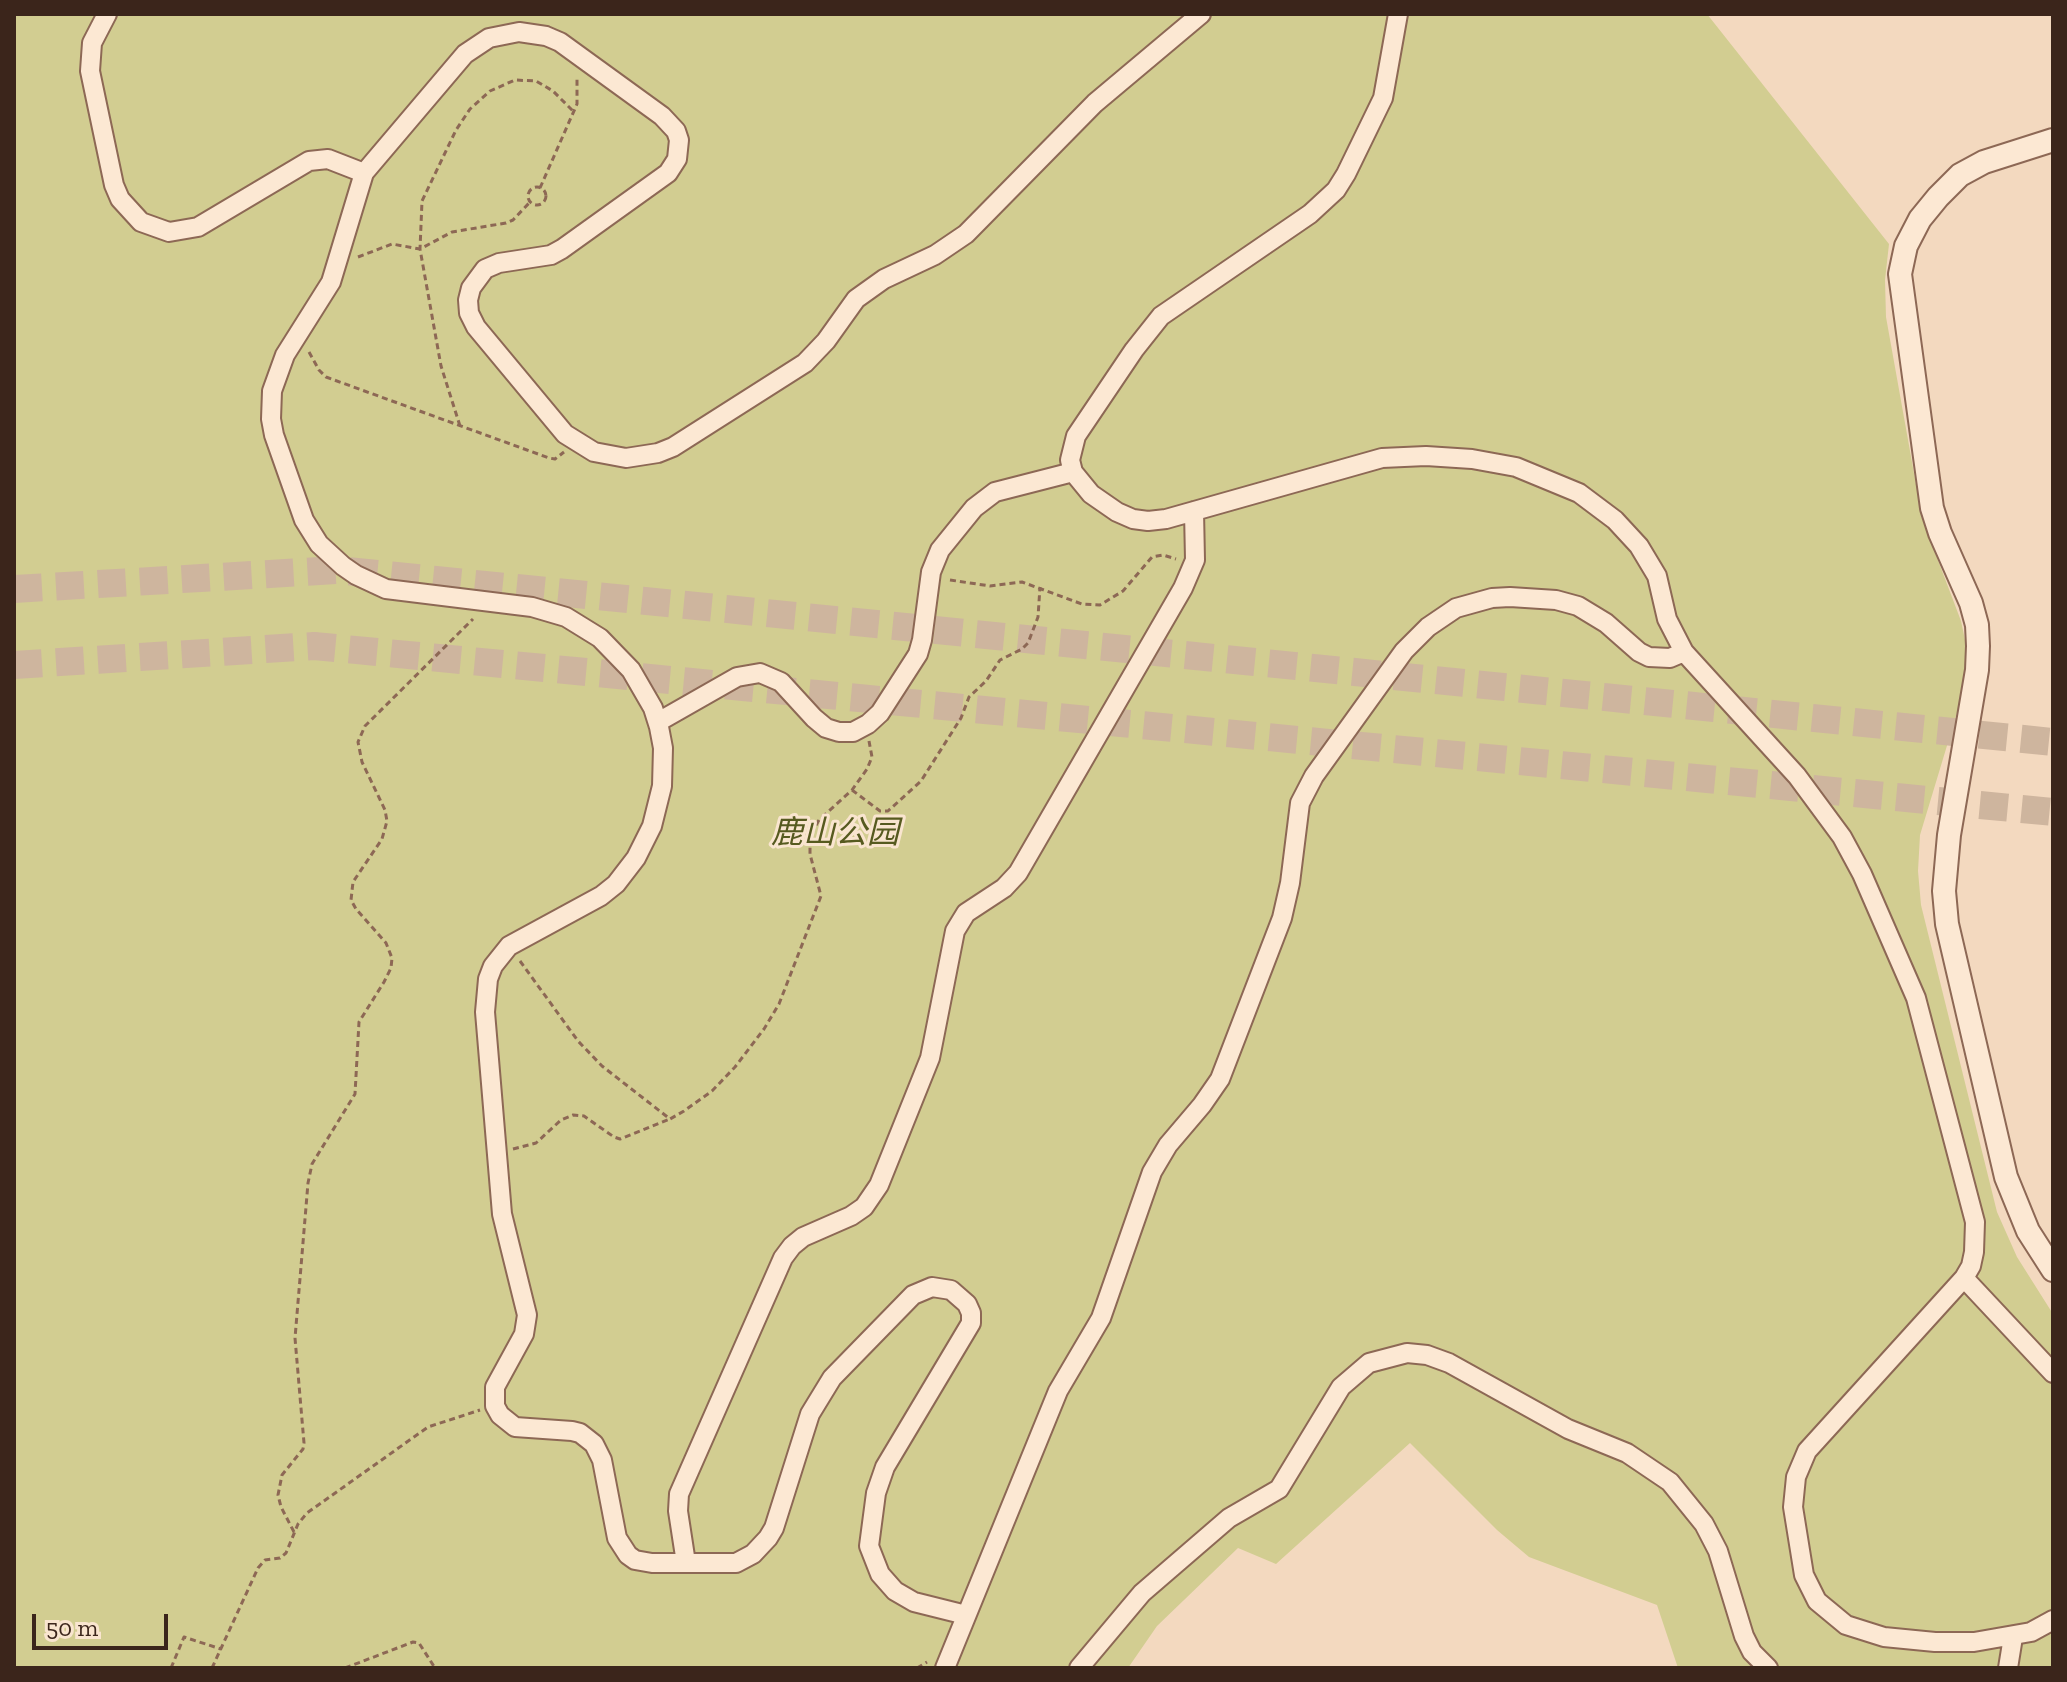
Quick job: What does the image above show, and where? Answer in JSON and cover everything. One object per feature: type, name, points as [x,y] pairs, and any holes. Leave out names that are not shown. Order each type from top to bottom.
[{"type":"street","points":[[107,14],[92,43],[90,71],[114,185],[120,199],[141,222],[169,232],[198,227],[309,161],[328,159],[364,173]]},
{"type":"street","points":[[966,1615],[914,1602],[895,1591],[880,1574],[869,1546],[876,1493],[885,1467],[971,1323],[967,1304],[951,1290],[941,1287],[923,1289],[904,1302],[822,1391],[810,1414],[774,1528],[761,1546],[745,1560],[736,1563],[642,1563],[628,1555],[617,1538],[602,1460],[588,1438],[572,1431],[515,1427],[495,1406],[495,1387],[524,1334],[527,1315],[502,1214],[485,995],[493,966],[509,946],[601,896],[616,884],[636,858],[652,826],[662,786],[663,748],[658,722],[631,670],[600,638],[566,617],[549,610],[399,592],[373,584],[343,566],[311,533],[274,435],[272,391],[285,355],[326,294],[364,173],[465,54],[477,44],[504,34],[533,32],[560,42],[670,123],[679,140],[674,167],[562,249],[538,259],[499,263],[485,269],[471,288],[468,300],[469,313],[476,327],[552,420],[574,440],[594,452],[626,458],[658,453],[792,372],[816,352],[856,299],[884,279],[935,255],[966,234],[1095,103],[1201,14]]},
{"type":"street","points":[[1398,14],[1383,98],[1336,190],[1310,214],[1161,316],[1076,436],[1070,460],[1073,472],[1091,494],[1117,512],[1133,519],[1166,519],[1382,458],[1438,457],[1495,462],[1516,467],[1579,493],[1628,532],[1657,576],[1667,619],[1684,652],[1797,776],[1842,837],[1862,874],[1916,998],[1972,1201],[1976,1237],[1971,1266],[1964,1278],[1807,1451],[1796,1477],[1793,1507],[1804,1575],[1817,1601],[1846,1625],[1884,1637],[1974,1642],[2031,1632],[2053,1620]]},
{"type":"street","points":[[2053,140],[1984,162],[1960,175],[1920,219],[1906,246],[1900,274],[1932,508],[1977,625],[1977,670],[1949,835],[1944,891],[1947,924],[2006,1177],[2028,1231],[2053,1270]]},
{"type":"street","points":[[658,722],[737,677],[760,673],[781,682],[826,728],[853,732],[863,727],[880,713],[918,654],[933,561],[940,550],[984,499],[1006,488],[1073,472]]},
{"type":"street","points":[[686,1563],[678,1511],[684,1479],[783,1258],[803,1237],[851,1216],[872,1197],[924,1077],[955,931],[966,913],[1004,888],[1018,873],[1183,588],[1193,565],[1196,544],[1194,511]]},
{"type":"street","points":[[945,1668],[1058,1391],[1101,1318],[1156,1165],[1168,1145],[1212,1093],[1226,1064],[1282,918],[1290,883],[1300,803],[1314,776],[1404,651],[1428,627],[1456,608],[1492,598],[1510,597],[1556,600],[1578,606],[1606,623],[1649,657],[1670,658],[1684,652]]},
{"type":"street","points":[[1964,1278],[2053,1373]]},
{"type":"street","points":[[1079,1668],[1142,1593],[1229,1518],[1279,1489],[1341,1387],[1369,1363],[1407,1353],[1427,1355],[1449,1363],[1568,1429],[1627,1453],[1670,1482],[1704,1524],[1718,1551],[1744,1636],[1752,1652],[1768,1668]]},
{"type":"street","points":[[2008,1668],[2013,1637]]},
{"type":"path","points":[[540,188],[574,112],[578,96],[576,53]]},
{"type":"path","points":[[460,426],[441,366],[420,249],[422,201],[456,130],[480,99],[502,84],[526,79],[545,85],[574,112]]},
{"type":"path","points":[[339,257],[366,255],[392,244],[420,249],[452,232],[510,222],[530,202],[530,190],[540,188],[545,195],[543,202],[538,205],[530,202]]},
{"type":"path","points":[[299,334],[326,377],[555,459],[574,440]]},
{"type":"path","points":[[930,576],[981,586],[1022,582],[1082,604],[1100,605],[1123,591],[1152,557],[1163,555],[1193,565]]},
{"type":"path","points":[[852,790],[880,811],[888,811],[921,781],[961,718],[969,697],[986,681],[1000,660],[1028,643],[1039,612],[1040,587]]},
{"type":"path","points":[[294,1532],[278,1495],[282,1475],[299,1455],[304,1443],[295,1338],[308,1183],[312,1164],[355,1094],[359,1022],[384,982],[392,958],[386,943],[351,900],[353,882],[382,839],[387,821],[385,810],[362,762],[358,742],[365,726],[490,602]]},
{"type":"path","points":[[496,1150],[532,1146],[561,1120],[573,1115],[584,1116],[620,1139],[670,1119],[698,1102],[724,1079],[772,1016],[821,896],[810,854],[810,836],[819,820],[852,790],[867,769],[872,757],[871,744],[863,727]]},
{"type":"path","points":[[509,946],[589,1054],[670,1119]]},
{"type":"path","points":[[212,1668],[258,1568],[265,1560],[280,1558],[286,1553],[298,1524],[316,1505],[428,1427],[495,1406]]},
{"type":"path","points":[[171,1668],[184,1637],[221,1649]]},
{"type":"path","points":[[345,1668],[413,1642],[419,1643],[435,1668]]},
{"type":"green space","name":"鹿山公园","points":[[14,14],[1707,14],[1889,244],[1885,280],[1886,317],[1922,518],[1961,621],[1968,654],[1965,686],[1920,835],[1918,871],[1921,905],[1997,1212],[2017,1257],[2053,1314],[2053,1668],[1678,1668],[1657,1605],[1529,1557],[1497,1530],[1410,1443],[1276,1564],[1238,1548],[1157,1626],[1128,1668],[14,1668]]},
{"type":"tunnel","points":[[14,589],[337,570],[2053,742]]},
{"type":"tunnel","points":[[14,665],[314,646],[2053,812]]}]
